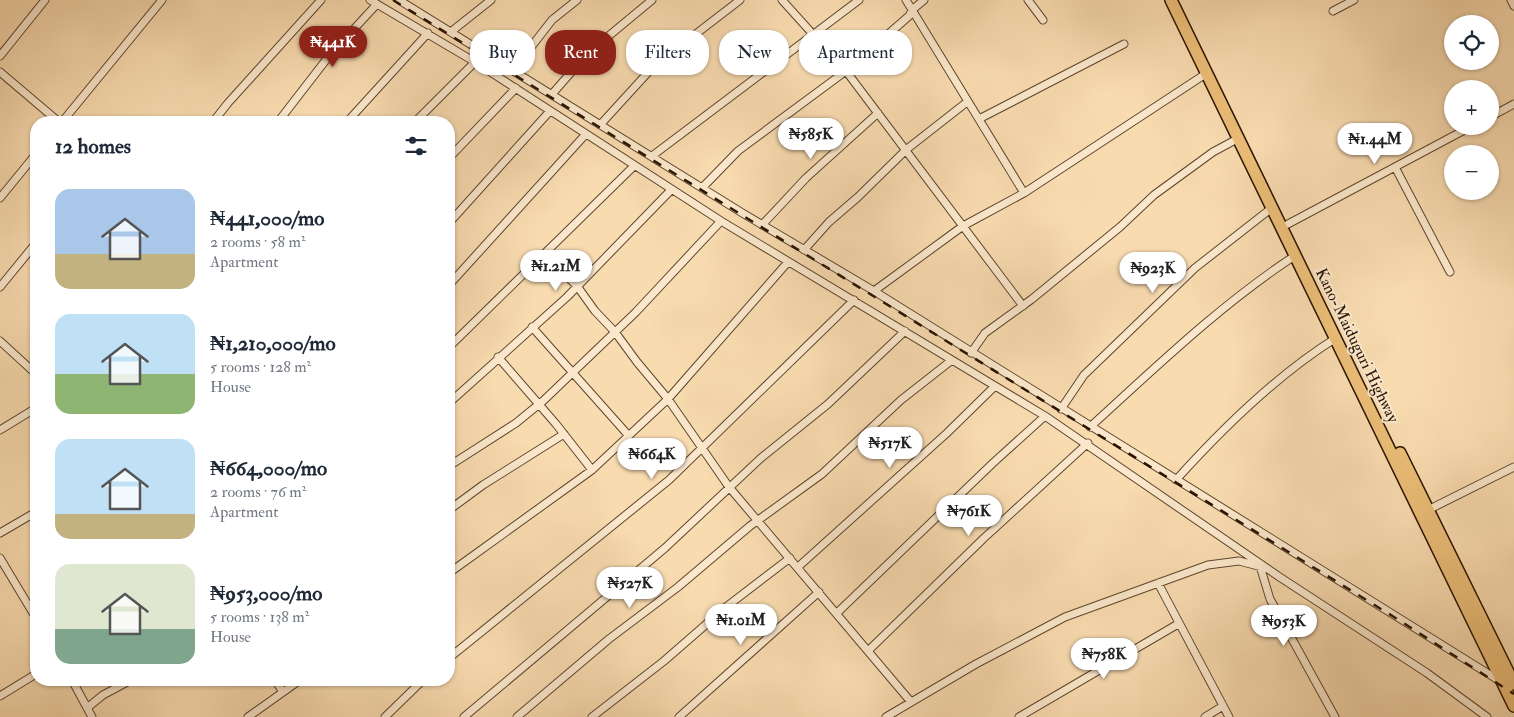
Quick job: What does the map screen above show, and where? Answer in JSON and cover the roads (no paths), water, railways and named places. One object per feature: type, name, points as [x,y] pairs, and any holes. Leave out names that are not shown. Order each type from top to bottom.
[{"type":"highway","name":"Kano-Maiduguri Highway","points":[[1171,0],[1288,224],[1428,510],[1508,683],[1514,706]]},
{"type":"highway","name":"Kano-Maiduguri Highway","points":[[1180,0],[1230,111],[1239,138],[1336,338],[1508,683]]},
{"type":"street","points":[[0,56],[45,0]]},
{"type":"street","points":[[65,116],[162,0]]},
{"type":"street","points":[[218,116],[321,0]]},
{"type":"street","points":[[370,0],[470,59]]},
{"type":"street","points":[[399,0],[470,42]]},
{"type":"street","points":[[408,6],[414,0]]},
{"type":"street","points":[[452,31],[491,0]]},
{"type":"street","points":[[535,42],[552,20],[577,0]]},
{"type":"street","points":[[552,93],[588,53],[652,0]]},
{"type":"street","points":[[600,125],[653,67],[740,0]]},
{"type":"street","points":[[782,0],[811,30]]},
{"type":"street","points":[[818,30],[859,0]]},
{"type":"street","points":[[906,0],[1024,193]]},
{"type":"street","points":[[893,30],[924,0]]},
{"type":"street","points":[[1028,0],[1043,20]]},
{"type":"street","points":[[1333,11],[1354,0]]},
{"type":"street","points":[[1510,0],[1514,6]]},
{"type":"street","points":[[283,116],[329,56],[377,4]]},
{"type":"street","points":[[352,116],[428,33]]},
{"type":"street","points":[[652,156],[799,44]]},
{"type":"street","points":[[979,120],[1124,44]]},
{"type":"street","points":[[421,116],[470,67]]},
{"type":"street","points":[[0,72],[53,116]]},
{"type":"street","points":[[874,291],[963,226],[1024,193],[1208,73]]},
{"type":"street","points":[[496,75],[585,135],[720,221],[854,300],[1088,443],[1281,578],[1427,673],[1482,716]]},
{"type":"street","points":[[524,75],[600,125],[762,225],[874,291],[1090,427],[1514,688]]},
{"type":"street","points":[[702,188],[738,151],[841,75]]},
{"type":"street","points":[[849,75],[907,149],[1023,306]]},
{"type":"street","points":[[455,152],[516,88]]},
{"type":"street","points":[[804,250],[829,222],[858,197],[907,149],[967,102]]},
{"type":"street","points":[[1499,112],[1514,104]]},
{"type":"street","points":[[455,216],[550,112]]},
{"type":"street","points":[[762,225],[806,178],[878,113]]},
{"type":"street","points":[[455,278],[585,135]]},
{"type":"street","points":[[1288,224],[1455,135]]},
{"type":"street","points":[[971,353],[985,333],[1023,306],[1120,227],[1154,195],[1213,152],[1239,138]]},
{"type":"street","points":[[0,198],[30,161]]},
{"type":"street","points":[[455,341],[634,166]]},
{"type":"street","points":[[1395,167],[1450,272]]},
{"type":"street","points":[[455,397],[577,286],[671,190]]},
{"type":"street","points":[[1061,409],[1084,375],[1195,268],[1273,207]]},
{"type":"street","points":[[455,462],[516,423],[573,374],[720,221]]},
{"type":"street","points":[[0,287],[30,251]]},
{"type":"street","points":[[545,255],[577,286],[595,311],[615,332],[668,399],[729,487],[838,613],[911,702]]},
{"type":"street","points":[[1090,427],[1204,324],[1260,279],[1296,255]]},
{"type":"street","points":[[455,569],[592,470],[629,436],[668,399],[788,262]]},
{"type":"street","points":[[455,653],[669,480],[703,450],[854,300]]},
{"type":"street","points":[[532,327],[629,436]]},
{"type":"street","points":[[464,717],[665,548],[729,487],[828,404],[905,331]]},
{"type":"street","points":[[1176,480],[1195,459],[1290,370],[1336,338]]},
{"type":"street","points":[[0,341],[30,368]]},
{"type":"street","points":[[498,357],[592,470]]},
{"type":"street","points":[[517,717],[609,639],[678,587],[758,520],[822,474],[901,400],[952,360]]},
{"type":"street","points":[[798,568],[947,433],[995,386]]},
{"type":"street","points":[[0,430],[30,412]]},
{"type":"street","points":[[838,613],[993,463],[1045,416]]},
{"type":"street","points":[[455,506],[483,485],[564,434]]},
{"type":"street","points":[[869,650],[965,557],[1088,443]]},
{"type":"street","points":[[1428,510],[1514,467]]},
{"type":"street","points":[[0,533],[30,516]]},
{"type":"street","points":[[0,558],[30,608]]},
{"type":"street","points":[[592,717],[664,661],[726,606],[790,558]]},
{"type":"street","points":[[886,717],[976,664],[1065,617],[1208,565],[1240,560],[1260,566],[1281,578]]},
{"type":"street","points":[[1260,566],[1270,599],[1335,717]]},
{"type":"street","points":[[1158,583],[1178,624],[1229,717]]},
{"type":"street","points":[[679,717],[819,592]]},
{"type":"street","points":[[1019,717],[1178,624]]},
{"type":"street","points":[[0,696],[30,678]]},
{"type":"street","points":[[75,686],[92,717]]},
{"type":"street","points":[[87,708],[103,695],[120,686]]},
{"type":"street","points":[[279,686],[283,692]]},
{"type":"street","points":[[252,716],[292,686]]},
{"type":"street","points":[[385,717],[417,686]]},
{"type":"street","points":[[1205,717],[1223,706]]},
{"type":"railway","points":[[393,0],[1394,617],[1514,694]]}]
